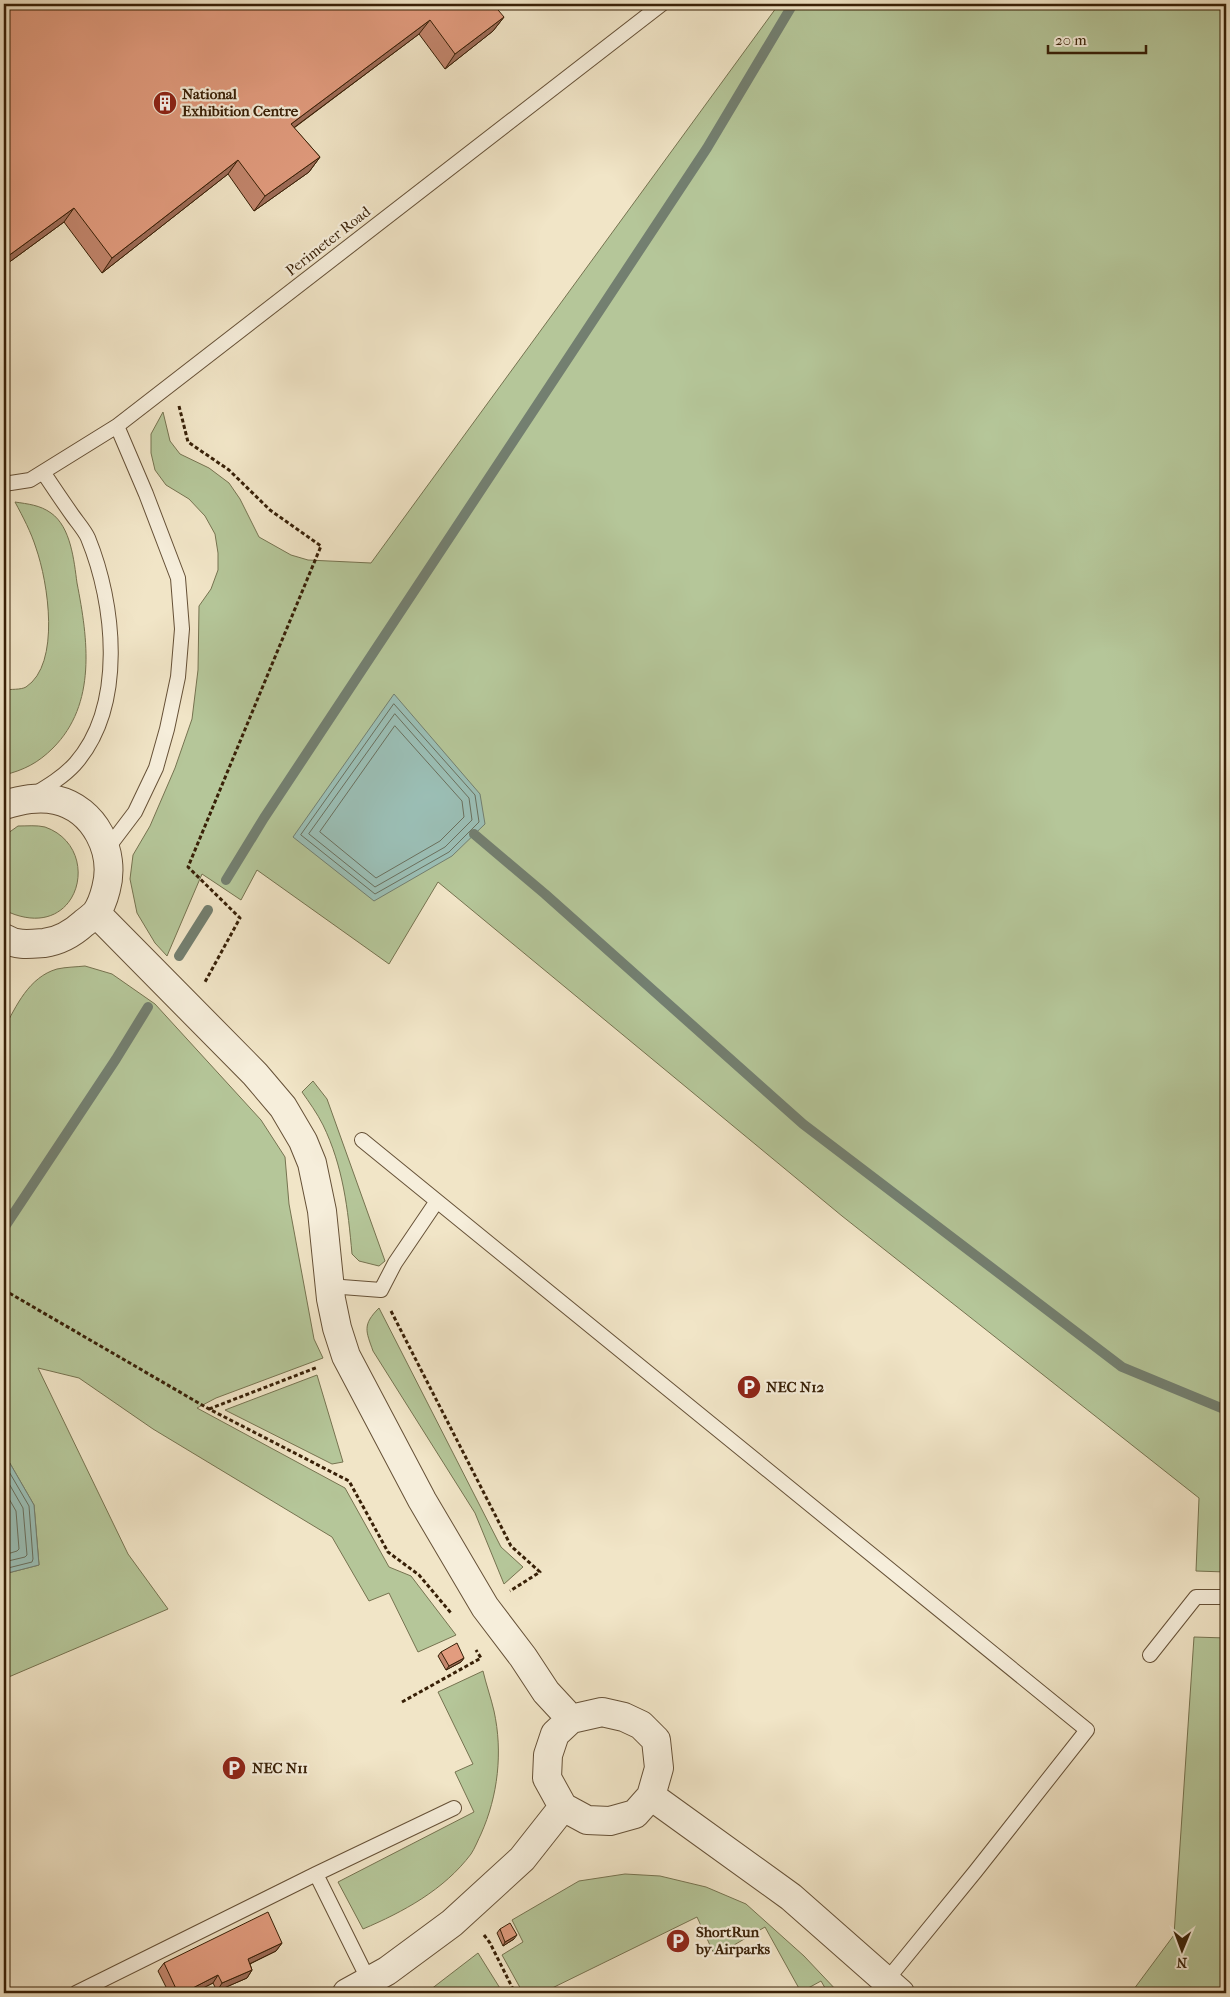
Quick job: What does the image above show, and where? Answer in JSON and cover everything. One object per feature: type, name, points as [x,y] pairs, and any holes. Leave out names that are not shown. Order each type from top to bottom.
[{"type":"street","points":[[6,946],[49,942],[72,934],[96,913],[103,901],[109,877],[107,849],[95,826],[81,812],[56,800],[16,801]]},
{"type":"street","points":[[96,913],[255,1074],[278,1100],[303,1141],[312,1163],[322,1211],[329,1286],[336,1328],[346,1356],[422,1500],[485,1607],[523,1657],[546,1692],[571,1719]]},
{"type":"street","points":[[602,1712],[624,1717],[642,1725],[656,1740],[659,1768],[651,1796],[635,1814],[610,1821],[586,1820],[563,1808],[547,1778],[548,1755],[555,1734],[571,1719],[602,1712]]},
{"type":"street","points":[[651,1796],[792,1896],[893,1987]]},
{"type":"street","points":[[358,1987],[387,1971],[452,1923],[522,1859],[563,1808]]},
{"type":"lane","name":"Perimeter Road","points":[[4,484],[30,480],[117,426],[172,381],[662,4]]},
{"type":"lane","points":[[107,849],[135,812],[156,768],[167,729],[178,677],[182,629],[178,578],[146,494],[117,426]]},
{"type":"lane","points":[[16,801],[60,779],[76,763],[90,743],[100,722],[106,697],[111,642],[102,579],[87,536],[43,472]]},
{"type":"lane","points":[[362,1140],[1087,1730],[975,1872],[893,1987]]},
{"type":"lane","points":[[329,1286],[381,1290],[395,1263],[437,1202]]},
{"type":"lane","points":[[1150,1655],[1196,1596],[1226,1597]]},
{"type":"lane","points":[[76,1993],[454,1808]]},
{"type":"lane","points":[[316,1874],[358,1987]]},
{"type":"path","points":[[172,381],[188,442],[229,470],[270,510],[320,546],[188,866],[240,918],[190,1008]]},
{"type":"path","points":[[4,1290],[208,1409],[349,1481],[388,1552],[418,1575],[458,1622],[540,1572],[511,1546],[381,1290]]},
{"type":"path","points":[[208,1409],[346,1356]]},
{"type":"path","points":[[402,1702],[481,1658],[472,1643]]},
{"type":"path","points":[[464,1912],[490,1943],[515,1993]]},
{"type":"green space","points":[[779,4],[1226,4],[1226,1572],[1196,1571],[1199,1498],[842,1216],[438,882],[389,964],[257,870],[241,900],[202,874],[167,956],[155,943],[137,913],[130,879],[133,855],[150,826],[175,768],[192,719],[198,670],[199,606],[211,589],[218,570],[215,534],[205,516],[189,499],[166,485],[155,470],[151,453],[151,434],[163,412],[170,441],[180,454],[209,468],[229,483],[240,499],[259,537],[291,555],[308,560],[371,563]]},
{"type":"green space","points":[[15,502],[34,505],[47,510],[58,519],[67,536],[73,555],[84,626],[86,670],[77,712],[67,731],[42,758],[18,771],[4,775],[4,690],[24,688],[37,676],[44,660],[48,642],[49,622],[40,563],[32,536]]},
{"type":"green space","points":[[18,826],[45,827],[64,838],[74,854],[78,872],[75,890],[66,906],[50,916],[30,918],[4,910],[4,836]]},
{"type":"green space","points":[[85,966],[112,974],[155,1004],[261,1120],[285,1157],[289,1204],[314,1339],[323,1358],[216,1398],[197,1408],[345,1488],[389,1567],[411,1576],[456,1635],[418,1652],[389,1593],[369,1601],[332,1537],[153,1429],[79,1378],[38,1368],[128,1554],[168,1609],[4,1679],[4,1574],[39,1565],[34,1505],[4,1453],[4,1029],[24,993],[31,985],[47,973],[57,969]]},
{"type":"green space","points":[[313,1081],[327,1099],[385,1261],[379,1266],[359,1261],[352,1254],[349,1221],[340,1172],[323,1125],[302,1092]]},
{"type":"green space","points":[[379,1308],[501,1547],[523,1567],[504,1584],[475,1513],[373,1351],[367,1328],[370,1319]]},
{"type":"green space","points":[[317,1375],[343,1462],[332,1464],[225,1410]]},
{"type":"green space","points":[[1194,1637],[1226,1638],[1226,1993],[1131,1993],[1174,1935]]},
{"type":"green space","points":[[483,1671],[497,1726],[498,1758],[495,1789],[491,1805],[476,1844],[471,1854],[460,1867],[436,1889],[408,1907],[363,1929],[338,1882],[474,1812],[455,1772],[473,1764],[438,1692]]},
{"type":"green space","points":[[625,1874],[660,1876],[706,1887],[746,1904],[804,1956],[839,1993],[828,1993],[821,1981],[801,1992],[765,1927],[715,1956],[697,1917],[542,1993],[523,1993],[502,1955],[523,1942],[512,1920],[579,1881]]},
{"type":"green space","points":[[478,1953],[503,1993],[426,1993]]},
{"type":"water","points":[[394,694],[480,794],[485,824],[452,856],[374,901],[293,837]]},
{"type":"water","points":[[4,1453],[34,1505],[39,1565],[4,1574]]},
{"type":"building","name":"National Exhibition Centre","points":[[4,4],[493,4],[504,17],[455,54],[430,20],[291,124],[320,157],[265,196],[238,160],[112,258],[74,208],[4,259]]},
{"type":"building","points":[[457,1643],[464,1658],[449,1666],[441,1652]]},
{"type":"building","points":[[268,1912],[282,1943],[248,1959],[252,1970],[222,1983],[218,1975],[183,1993],[178,1993],[164,1963]]},
{"type":"building","points":[[510,1923],[517,1935],[505,1942],[500,1929]]},
{"type":"waterway","points":[[226,880],[264,818],[707,148],[793,4]]},
{"type":"waterway","points":[[474,834],[545,894],[803,1124],[1122,1367],[1226,1410]]},
{"type":"waterway","points":[[179,956],[208,910]]},
{"type":"waterway","points":[[4,1228],[116,1059],[148,1007]]},
{"type":"place","name":"National Exhibition Centre","points":[[165,103]]},
{"type":"place","name":"NEC N12","points":[[749,1387]]},
{"type":"place","name":"NEC N11","points":[[234,1768]]},
{"type":"place","name":"ShortRun by Airparks","points":[[678,1941]]}]
